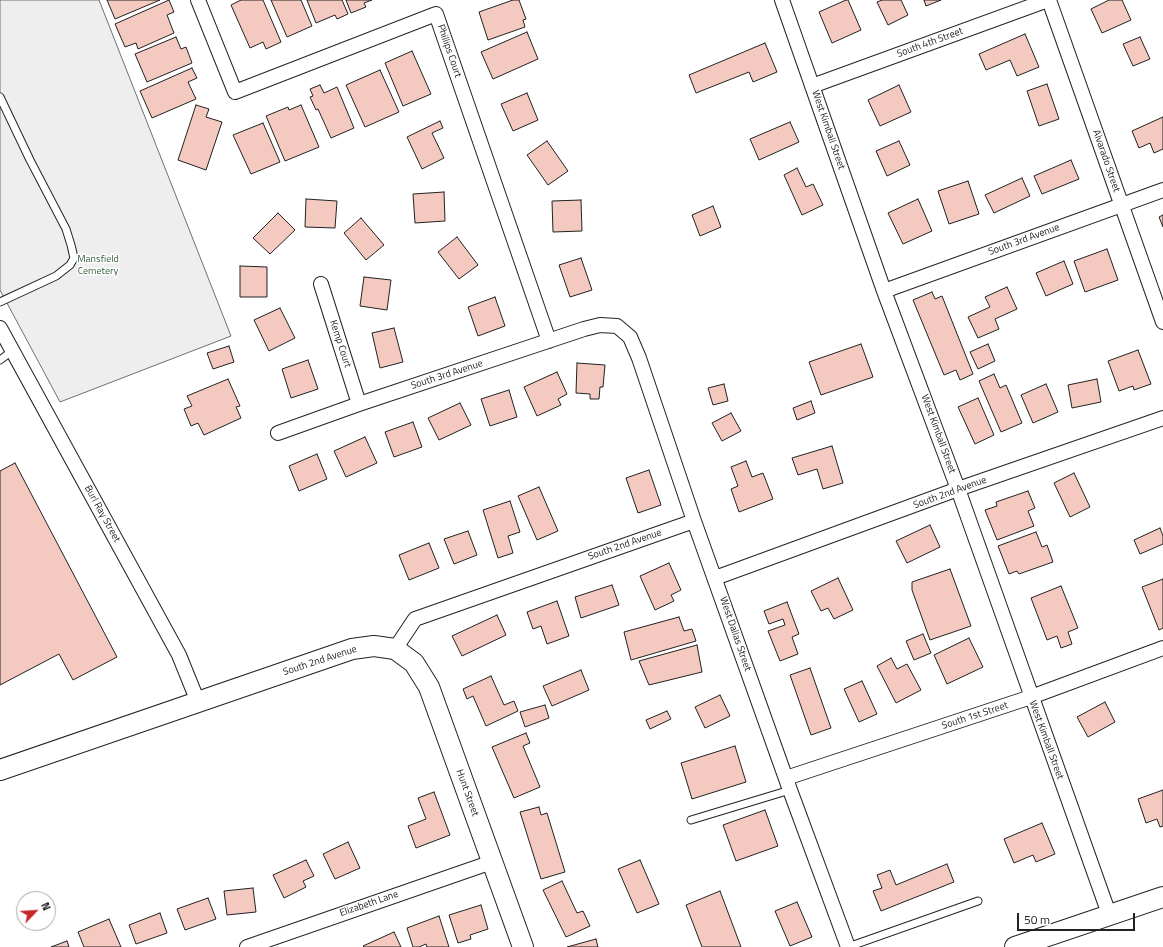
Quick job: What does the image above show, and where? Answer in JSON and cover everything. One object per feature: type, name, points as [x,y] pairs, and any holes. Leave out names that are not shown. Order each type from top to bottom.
[{"type":"street","name":"Phillips Court","points":[[198,0],[235,92],[436,14],[549,341]]},
{"type":"street","name":"West Kimball Street","points":[[782,0],[884,291],[958,490],[1109,914]]},
{"type":"street","name":"South 4th Street","points":[[812,86],[1049,0]]},
{"type":"street","name":"Alvarado Street","points":[[1049,0],[1163,322]]},
{"type":"street","name":"South 3rd Avenue","points":[[884,291],[1163,190]]},
{"type":"street","name":"Kemp Court","points":[[321,284],[359,404]]},
{"type":"street","name":"South 3rd Avenue","points":[[278,433],[359,404],[584,329],[600,325],[617,326]]},
{"type":"street","name":"West Dallas Street","points":[[617,326],[630,337],[639,358],[694,521],[848,947]]},
{"type":"street","name":"Burl Ray Street","points":[[0,328],[179,656],[198,702]]},
{"type":"street","name":"South 2nd Avenue","points":[[715,578],[1163,418]]},
{"type":"street","name":"South 2nd Avenue","points":[[0,770],[352,649],[374,646],[395,649],[415,619],[694,521]]},
{"type":"street","name":"South 1st Street","points":[[788,784],[1163,648]]},
{"type":"street","name":"Hunt Street","points":[[395,649],[414,663],[429,687],[523,947]]},
{"type":"street","name":"Elizabeth Lane","points":[[247,947],[492,862]]},
{"type":"street","points":[[1015,947],[1050,939],[1109,914],[1163,897]]},
{"type":"lane","points":[[0,97],[30,160],[66,229],[74,258],[70,265],[56,276],[0,302]]},
{"type":"lane","points":[[0,360],[12,351]]},
{"type":"lane","points":[[691,820],[788,784]]},
{"type":"lane","points":[[848,947],[978,901]]},
{"type":"green space","name":"Mansfield Cemetery","points":[[0,0],[99,0],[231,336],[60,402],[0,290]]},
{"type":"building","points":[[107,0],[160,0],[115,19]]},
{"type":"building","points":[[169,0],[174,12],[167,15],[174,33],[138,49],[136,43],[125,47],[115,24]]},
{"type":"building","points":[[241,0],[263,0],[281,42],[266,49],[263,42],[250,48],[231,5]]},
{"type":"building","points":[[271,0],[301,0],[312,26],[287,37]]},
{"type":"building","points":[[307,0],[342,0],[348,14],[337,19],[335,15],[316,23]]},
{"type":"building","points":[[346,0],[372,0],[364,3],[366,7],[351,13]]},
{"type":"building","points":[[513,0],[519,0],[526,19],[523,20],[525,27],[488,40],[479,12]]},
{"type":"building","points":[[848,0],[861,30],[832,43],[819,12]]},
{"type":"building","points":[[882,0],[901,0],[908,15],[888,25],[877,2]]},
{"type":"building","points":[[924,0],[941,0],[926,6]]},
{"type":"building","points":[[1109,0],[1122,0],[1131,20],[1102,33],[1091,9]]},
{"type":"building","points":[[527,32],[538,59],[493,79],[481,52]]},
{"type":"building","points":[[1025,34],[1039,67],[1017,76],[1010,60],[986,70],[979,54]]},
{"type":"building","points":[[176,37],[181,49],[186,47],[192,63],[147,82],[135,54]]},
{"type":"building","points":[[1140,37],[1150,59],[1133,66],[1123,44]]},
{"type":"building","points":[[765,43],[777,72],[753,82],[749,72],[696,93],[689,75]]},
{"type":"building","points":[[412,51],[431,94],[403,106],[385,63]]},
{"type":"building","points":[[192,68],[197,78],[188,82],[196,99],[152,118],[140,91]]},
{"type":"building","points":[[380,70],[399,112],[365,127],[346,85]]},
{"type":"building","points":[[1047,84],[1059,119],[1039,126],[1027,91]]},
{"type":"building","points":[[320,85],[324,93],[337,87],[354,128],[331,138],[318,109],[316,110],[310,97],[313,96],[310,89]]},
{"type":"building","points":[[899,85],[911,112],[880,126],[868,100]]},
{"type":"building","points":[[527,93],[538,120],[513,131],[501,104]]},
{"type":"building","points":[[196,105],[209,109],[206,117],[222,122],[206,170],[178,160]]},
{"type":"building","points":[[301,105],[319,147],[285,161],[266,116],[288,107],[289,110]]},
{"type":"building","points":[[1163,117],[1163,149],[1154,153],[1150,143],[1139,148],[1132,131]]},
{"type":"building","points":[[440,121],[443,128],[432,133],[444,158],[422,169],[407,137]]},
{"type":"building","points":[[790,122],[799,142],[759,160],[750,139]]},
{"type":"building","points":[[263,123],[280,162],[251,174],[233,135]]},
{"type":"building","points":[[547,141],[568,171],[548,185],[527,155]]},
{"type":"building","points":[[899,141],[910,165],[887,176],[876,151]]},
{"type":"building","points":[[1071,160],[1079,179],[1042,194],[1034,176]]},
{"type":"building","points":[[797,168],[806,187],[813,184],[823,205],[802,215],[784,175]]},
{"type":"building","points":[[1022,178],[1030,196],[994,213],[985,195]]},
{"type":"building","points":[[968,181],[979,214],[949,224],[938,191]]},
{"type":"building","points":[[444,192],[445,221],[415,223],[413,194]]},
{"type":"building","points":[[306,199],[337,201],[335,228],[305,227]]},
{"type":"building","points":[[918,199],[932,231],[903,244],[888,213]]},
{"type":"building","points":[[581,200],[582,231],[553,232],[552,201]]},
{"type":"building","points":[[713,206],[721,227],[700,236],[692,215]]},
{"type":"building","points":[[278,213],[295,230],[270,254],[253,238]]},
{"type":"building","points":[[1163,215],[1163,227],[1159,217]]},
{"type":"building","points":[[361,218],[384,245],[366,260],[344,233]]},
{"type":"building","points":[[457,237],[478,265],[459,279],[438,252]]},
{"type":"building","points":[[1107,249],[1118,280],[1085,292],[1074,261]]},
{"type":"building","points":[[581,258],[592,290],[570,297],[559,265]]},
{"type":"building","points":[[1064,261],[1073,284],[1046,296],[1036,273]]},
{"type":"building","points":[[240,266],[267,267],[267,297],[240,297]]},
{"type":"building","points":[[364,277],[391,280],[387,310],[360,306]]},
{"type":"building","points":[[1007,287],[1017,309],[995,319],[999,329],[978,338],[968,317],[990,307],[985,297]]},
{"type":"building","points":[[932,292],[935,299],[942,296],[973,374],[960,380],[956,370],[944,375],[913,300]]},
{"type":"building","points":[[495,297],[505,326],[478,336],[468,307]]},
{"type":"building","points":[[280,308],[295,338],[269,351],[254,320]]},
{"type":"building","points":[[394,328],[403,362],[380,368],[372,333]]},
{"type":"building","points":[[861,344],[873,377],[821,395],[809,362]]},
{"type":"building","points":[[988,344],[995,361],[978,369],[970,352]]},
{"type":"building","points":[[229,346],[234,362],[213,369],[207,353]]},
{"type":"building","points":[[1138,350],[1151,384],[1134,390],[1133,386],[1119,391],[1108,361]]},
{"type":"building","points":[[308,360],[318,389],[291,398],[282,369]]},
{"type":"building","points":[[577,363],[605,365],[603,387],[600,387],[599,399],[590,399],[590,394],[576,393]]},
{"type":"building","points":[[557,372],[567,394],[558,399],[561,405],[537,416],[524,387]]},
{"type":"building","points":[[994,374],[1000,388],[1006,385],[1022,423],[1001,432],[979,381]]},
{"type":"building","points":[[228,379],[240,406],[236,407],[241,418],[204,435],[198,423],[191,426],[184,409],[192,406],[187,396]]},
{"type":"building","points":[[1097,379],[1101,402],[1072,408],[1068,385]]},
{"type":"building","points":[[724,384],[728,401],[713,405],[708,388]]},
{"type":"building","points":[[1046,384],[1058,412],[1033,423],[1021,395]]},
{"type":"building","points":[[509,390],[517,417],[490,426],[481,399]]},
{"type":"building","points":[[978,398],[994,435],[975,444],[958,407]]},
{"type":"building","points":[[811,401],[815,413],[797,420],[793,408]]},
{"type":"building","points":[[460,403],[471,425],[439,440],[428,418]]},
{"type":"building","points":[[731,413],[741,431],[722,441],[712,423]]},
{"type":"building","points":[[413,422],[422,447],[394,457],[385,432]]},
{"type":"building","points":[[365,437],[377,463],[346,477],[334,451]]},
{"type":"building","points":[[832,446],[843,483],[823,489],[817,469],[798,475],[792,458]]},
{"type":"building","points":[[317,454],[327,479],[299,491],[289,466]]},
{"type":"building","points":[[746,461],[752,477],[763,473],[773,499],[739,512],[731,489],[738,486],[731,467]]},
{"type":"building","points":[[15,463],[117,657],[73,680],[59,654],[0,685],[0,471]]},
{"type":"building","points":[[649,470],[661,505],[638,513],[626,478]]},
{"type":"building","points":[[1074,473],[1090,507],[1070,517],[1054,483]]},
{"type":"building","points":[[539,487],[558,531],[537,540],[518,496]]},
{"type":"building","points":[[1028,491],[1035,508],[1028,511],[1034,526],[997,540],[985,510],[997,506],[996,502]]},
{"type":"building","points":[[510,501],[520,532],[508,536],[513,553],[498,558],[483,510]]},
{"type":"building","points":[[930,525],[940,547],[907,563],[896,541]]},
{"type":"building","points":[[1160,528],[1163,536],[1163,544],[1140,554],[1134,540]]},
{"type":"building","points":[[468,531],[477,555],[454,564],[444,539]]},
{"type":"building","points":[[1036,532],[1042,547],[1047,545],[1053,562],[1019,574],[1017,571],[1009,574],[998,546]]},
{"type":"building","points":[[429,543],[439,568],[409,580],[399,555]]},
{"type":"building","points":[[669,563],[681,590],[671,595],[674,601],[655,610],[640,576]]},
{"type":"building","points":[[950,569],[971,626],[930,640],[912,590],[912,582]]},
{"type":"building","points":[[838,578],[853,610],[834,619],[828,608],[821,611],[811,591]]},
{"type":"building","points":[[1163,579],[1163,628],[1159,630],[1142,587]]},
{"type":"building","points":[[612,585],[619,605],[581,618],[575,597]]},
{"type":"building","points":[[1061,586],[1078,628],[1068,632],[1072,644],[1061,648],[1057,636],[1047,640],[1031,598]]},
{"type":"building","points":[[557,601],[569,636],[547,644],[541,626],[533,629],[527,612]]},
{"type":"building","points":[[787,602],[799,634],[792,637],[798,654],[780,661],[768,631],[785,625],[783,619],[769,624],[764,611]]},
{"type":"building","points":[[497,615],[506,635],[462,656],[452,636]]},
{"type":"building","points":[[679,617],[684,631],[692,629],[696,641],[631,660],[624,632]]},
{"type":"building","points":[[923,634],[931,653],[914,660],[906,641]]},
{"type":"building","points":[[969,638],[983,667],[947,684],[934,655]]},
{"type":"building","points":[[697,645],[702,672],[649,685],[639,661]]},
{"type":"building","points":[[891,658],[897,669],[907,664],[921,690],[896,703],[877,666]]},
{"type":"building","points":[[810,668],[831,728],[811,735],[790,675]]},
{"type":"building","points":[[581,670],[589,690],[552,706],[543,686]]},
{"type":"building","points":[[491,676],[504,705],[514,701],[518,711],[486,726],[473,696],[467,699],[463,689]]},
{"type":"building","points":[[862,681],[877,714],[859,722],[844,689]]},
{"type":"building","points":[[720,695],[730,716],[705,728],[695,707]]},
{"type":"building","points":[[1105,702],[1115,722],[1088,737],[1077,717]]},
{"type":"building","points":[[545,705],[549,718],[525,727],[520,712]]},
{"type":"building","points":[[667,711],[671,719],[650,729],[646,720]]},
{"type":"building","points":[[526,733],[530,743],[523,746],[540,787],[514,798],[492,747]]},
{"type":"building","points":[[735,746],[746,782],[692,799],[681,763]]},
{"type":"building","points":[[1163,790],[1163,826],[1160,827],[1157,819],[1146,823],[1138,799]]},
{"type":"building","points":[[434,792],[450,835],[416,848],[408,826],[426,819],[418,798]]},
{"type":"building","points":[[539,807],[541,815],[547,813],[565,872],[541,879],[520,812]]},
{"type":"building","points":[[765,810],[778,846],[736,861],[723,825]]},
{"type":"building","points":[[1042,823],[1055,854],[1036,862],[1033,855],[1014,863],[1004,839]]},
{"type":"building","points":[[348,842],[360,868],[335,879],[323,854]]},
{"type":"building","points":[[306,860],[314,876],[303,881],[306,887],[284,898],[273,875]]},
{"type":"building","points":[[640,860],[659,904],[637,913],[618,869]]},
{"type":"building","points":[[947,864],[954,882],[881,911],[873,891],[882,888],[877,875],[890,870],[896,885]]},
{"type":"building","points":[[562,881],[577,913],[583,911],[590,926],[566,937],[543,890]]},
{"type":"building","points":[[253,888],[256,912],[227,915],[224,891]]},
{"type":"building","points":[[720,891],[741,947],[702,947],[686,905]]},
{"type":"building","points":[[208,898],[216,919],[185,930],[177,909]]},
{"type":"building","points":[[797,902],[812,937],[790,946],[775,911]]},
{"type":"building","points":[[481,905],[488,929],[470,935],[471,939],[458,943],[449,915]]},
{"type":"building","points":[[160,913],[167,933],[136,944],[129,925]]},
{"type":"building","points":[[439,916],[449,947],[427,947],[426,944],[419,947],[413,947],[407,928]]},
{"type":"building","points":[[109,919],[121,947],[84,947],[78,932]]},
{"type":"building","points":[[394,932],[401,947],[363,946]]},
{"type":"building","points":[[596,939],[598,947],[567,947]]},
{"type":"building","points":[[67,941],[69,947],[51,947]]}]
